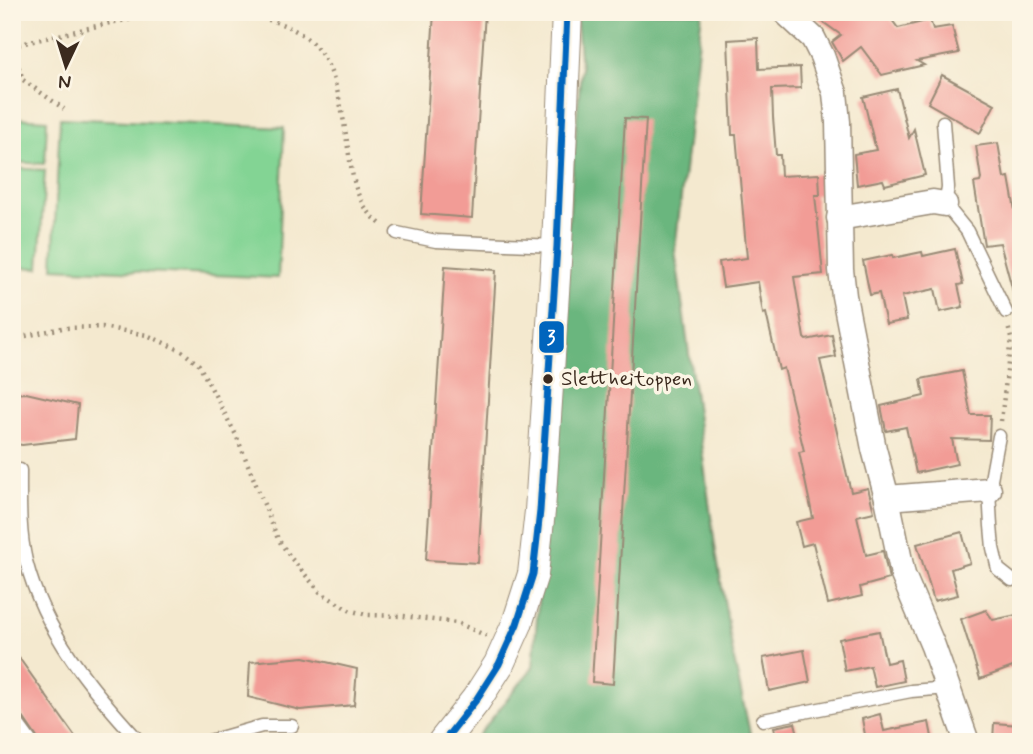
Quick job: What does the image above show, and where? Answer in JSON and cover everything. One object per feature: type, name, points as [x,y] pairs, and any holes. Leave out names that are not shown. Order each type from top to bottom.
[{"type":"street","points":[[443,742],[476,700],[508,647],[533,574],[540,511],[557,246],[567,12]]},
{"type":"street","points":[[785,12],[813,38],[835,93],[844,296],[874,449],[903,575],[933,646],[967,742]]},
{"type":"street","points":[[839,218],[933,202],[945,204]]},
{"type":"street","points":[[887,498],[989,490]]},
{"type":"lane","points":[[943,122],[948,187],[945,204],[967,231],[1006,312]]},
{"type":"lane","points":[[397,233],[436,241],[557,246]]},
{"type":"lane","points":[[999,436],[989,490],[993,548],[998,569],[1012,580]]},
{"type":"lane","points":[[20,470],[23,547],[33,585],[44,612],[79,671],[139,742]]},
{"type":"lane","points":[[763,720],[911,691],[948,688]]},
{"type":"lane","points":[[12,716],[31,742]]},
{"type":"lane","points":[[206,742],[262,726],[292,726]]},
{"type":"path","points":[[64,109],[23,80],[12,47],[128,19],[181,12]]},
{"type":"path","points":[[219,12],[279,24],[302,35],[322,52],[338,91],[359,199],[370,215],[397,233]]},
{"type":"path","points":[[999,436],[1011,338],[1006,312]]},
{"type":"path","points":[[12,339],[62,328],[102,327],[147,335],[183,351],[199,365],[231,425],[278,539],[320,592],[349,610],[367,615],[403,616],[457,623],[508,647]]},
{"type":"green space","points":[[576,12],[702,12],[675,250],[715,546],[734,660],[752,742],[473,742],[533,667],[581,68]]},
{"type":"green space","points":[[12,118],[47,120],[45,164],[12,162]]},
{"type":"green space","points":[[60,118],[284,128],[278,278],[53,268]]},
{"type":"green space","points":[[12,168],[45,170],[39,268],[12,267]]},
{"type":"building","points":[[434,12],[485,12],[472,218],[421,214]]},
{"type":"building","points":[[809,12],[886,12],[898,28],[930,20],[933,29],[952,26],[959,53],[917,61],[924,65],[882,75],[861,47],[843,61],[832,42],[841,35]]},
{"type":"building","points":[[758,38],[759,69],[800,67],[801,88],[772,89],[776,155],[780,155],[781,176],[819,174],[820,195],[815,195],[823,274],[794,277],[804,338],[806,340],[832,335],[836,357],[820,360],[851,492],[868,488],[874,512],[857,516],[866,555],[883,551],[889,579],[860,587],[862,596],[828,604],[813,543],[802,546],[796,522],[813,518],[799,452],[804,451],[784,368],[779,370],[766,313],[763,314],[758,282],[723,287],[719,262],[747,258],[736,135],[732,135],[728,40]]},
{"type":"building","points":[[942,75],[995,104],[980,133],[928,103]]},
{"type":"building","points":[[897,89],[909,138],[914,129],[925,175],[885,185],[883,180],[857,185],[854,154],[876,150],[863,97]]},
{"type":"building","points":[[625,118],[646,119],[613,684],[592,682]]},
{"type":"building","points":[[998,143],[1004,178],[1009,177],[1021,244],[1021,298],[1015,299],[1000,243],[984,245],[974,183],[980,182],[981,179],[976,146]]},
{"type":"building","points":[[955,249],[963,284],[958,285],[963,307],[940,312],[935,289],[902,296],[907,320],[886,324],[879,293],[870,295],[863,261],[922,252],[923,256]]},
{"type":"building","points":[[445,266],[496,270],[478,563],[426,560]]},
{"type":"building","points":[[962,371],[971,415],[990,415],[989,440],[952,439],[957,464],[916,473],[906,427],[886,431],[881,406],[924,396],[921,379]]},
{"type":"building","points":[[26,393],[78,405],[75,439],[22,445],[12,443],[12,394]]},
{"type":"building","points":[[962,532],[970,563],[951,569],[958,595],[934,601],[917,544]]},
{"type":"building","points":[[986,610],[993,620],[1021,614],[1021,664],[980,679],[961,619]]},
{"type":"building","points":[[879,631],[886,663],[900,660],[904,681],[875,687],[870,666],[845,671],[839,639]]},
{"type":"building","points":[[12,648],[79,742],[40,742],[19,711],[12,707]]},
{"type":"building","points":[[804,650],[810,682],[769,691],[763,658]]},
{"type":"building","points":[[304,657],[357,669],[354,705],[300,710],[248,697],[250,662]]},
{"type":"building","points":[[880,714],[884,731],[929,722],[933,742],[874,742],[874,738],[866,740],[862,719]]},
{"type":"building","points":[[795,723],[800,742],[777,742],[774,727]]},
{"type":"building","points":[[994,723],[1019,725],[1018,742],[993,741]]},
{"type":"transit line","name":"3","points":[[443,742],[476,700],[499,664],[517,624],[533,574],[540,511],[557,246],[567,12]]},
{"type":"place","name":"Slettheitoppen","points":[[548,379]]}]
